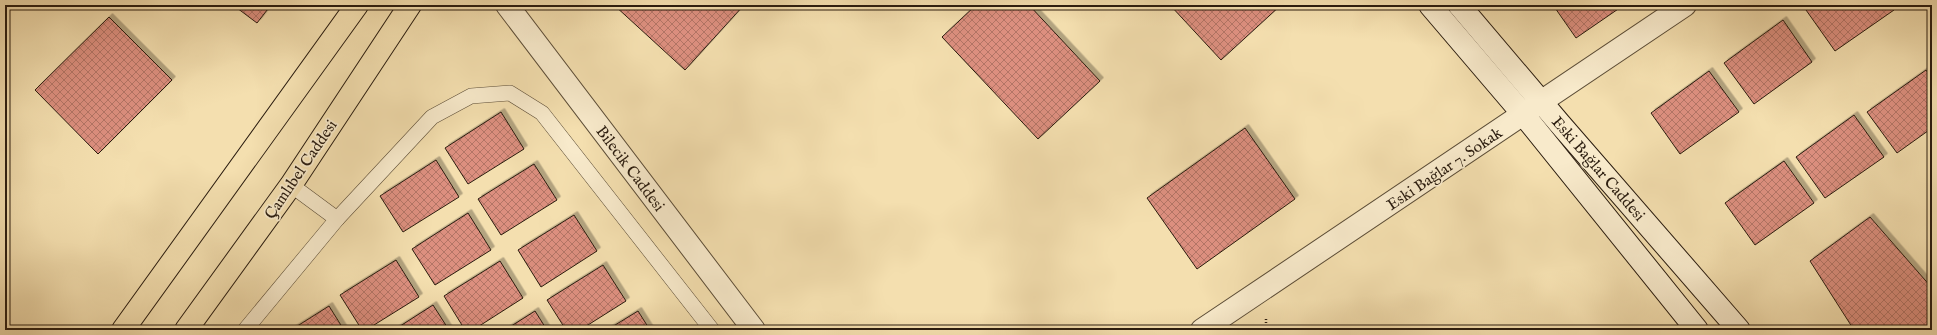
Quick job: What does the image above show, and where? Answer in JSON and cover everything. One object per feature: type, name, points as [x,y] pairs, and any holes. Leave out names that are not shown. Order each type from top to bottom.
[{"type":"main road","points":[[123,330],[357,5]]},
{"type":"main road","name":"Çamlıbel Caddesi","points":[[186,330],[291,185],[410,5]]},
{"type":"street","name":"Bilecik Caddesi","points":[[507,5],[754,330]]},
{"type":"street","name":"Eski Bağlar Caddesi","points":[[1430,5],[1523,114],[1697,330]]},
{"type":"street","name":"Eski Bağlar Caddesi","points":[[1459,5],[1739,330]]},
{"type":"street","name":"Eski Bağlar 7. Sokak","points":[[1202,330],[1685,5]]},
{"type":"lane","points":[[244,330],[337,219],[432,117],[472,96],[510,93],[542,114],[712,330]]},
{"type":"lane","points":[[291,185],[337,219]]},
{"type":"building","points":[[233,5],[271,5],[257,23]]},
{"type":"building","points":[[614,5],[744,5],[685,70]]},
{"type":"building","points":[[976,5],[1029,5],[1100,81],[1038,139],[942,37]]},
{"type":"building","points":[[1170,5],[1281,5],[1221,60]]},
{"type":"building","points":[[1553,5],[1624,5],[1576,38]]},
{"type":"building","points":[[1813,5],[1891,5],[1894,10],[1835,51],[1806,10]]},
{"type":"building","points":[[109,17],[172,80],[98,154],[35,90]]},
{"type":"building","points":[[1783,20],[1812,62],[1754,104],[1724,63]]},
{"type":"building","points":[[1926,70],[1932,79],[1932,128],[1897,153],[1867,112]]},
{"type":"building","points":[[1709,71],[1739,112],[1680,154],[1651,113]]},
{"type":"building","points":[[501,112],[524,149],[468,184],[445,148]]},
{"type":"building","points":[[1854,115],[1884,157],[1825,198],[1796,157]]},
{"type":"building","points":[[1245,128],[1295,199],[1197,269],[1147,198]]},
{"type":"building","points":[[436,160],[459,197],[403,232],[380,196]]},
{"type":"building","points":[[1784,161],[1814,203],[1755,245],[1725,203]]},
{"type":"building","points":[[534,164],[557,200],[501,235],[478,199]]},
{"type":"building","points":[[468,213],[491,250],[435,285],[412,249]]},
{"type":"building","points":[[574,215],[597,251],[541,287],[518,250]]},
{"type":"building","points":[[1870,217],[1932,288],[1932,330],[1854,330],[1810,261]]},
{"type":"building","points":[[396,260],[419,297],[366,330],[362,330],[340,295]]},
{"type":"building","points":[[500,261],[523,298],[473,330],[465,330],[444,296]]},
{"type":"building","points":[[603,265],[626,301],[580,330],[566,330],[547,300]]},
{"type":"building","points":[[433,305],[449,330],[394,330]]},
{"type":"building","points":[[329,306],[344,330],[291,330]]},
{"type":"building","points":[[535,311],[547,330],[505,330]]},
{"type":"building","points":[[638,311],[650,330],[607,330]]}]
